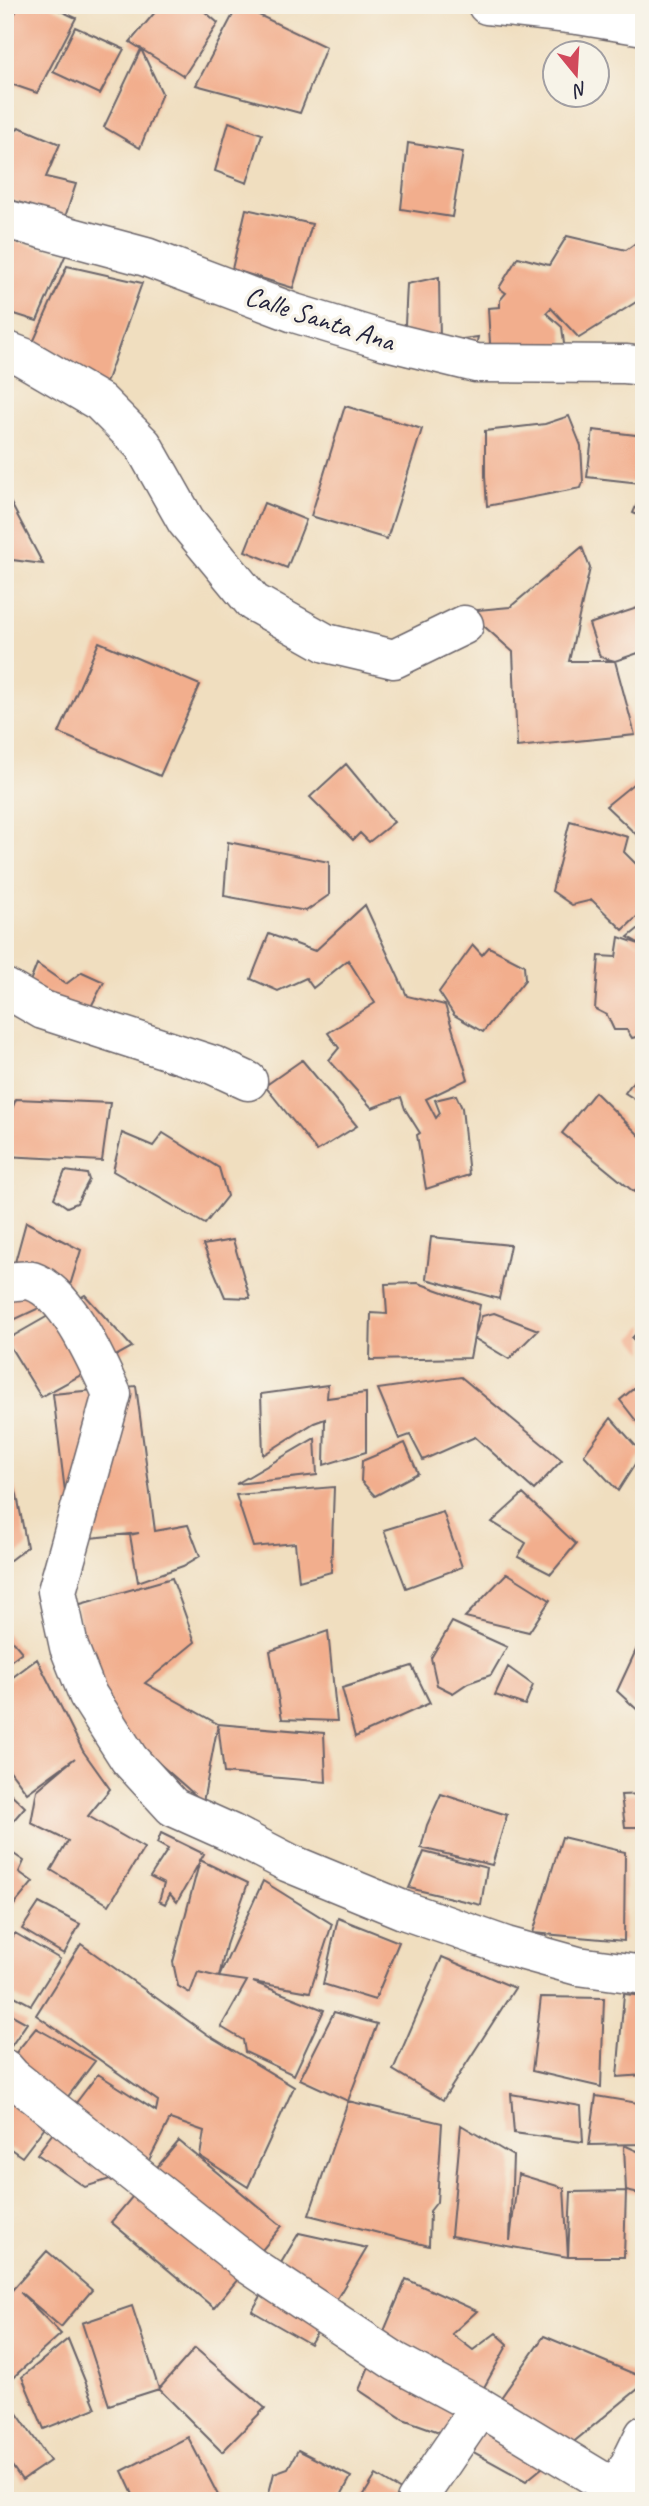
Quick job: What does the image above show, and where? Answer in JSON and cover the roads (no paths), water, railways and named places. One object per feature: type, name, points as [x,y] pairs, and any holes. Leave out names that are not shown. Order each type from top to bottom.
[{"type":"street","points":[[487,5],[578,15],[644,26]]},
{"type":"street","name":"Calle Santa Ana","points":[[5,219],[146,257],[294,313],[383,340],[476,363],[644,366]]},
{"type":"street","points":[[5,350],[23,357],[100,402],[143,446],[186,522],[253,602],[326,643],[394,659],[464,625]]},
{"type":"street","points":[[5,988],[43,1010],[213,1065],[248,1081]]},
{"type":"street","points":[[5,1282],[31,1280],[50,1291],[76,1324],[112,1394],[57,1591],[69,1647],[88,1695],[129,1759],[173,1807],[289,1863],[403,1910],[506,1946],[578,1966],[644,1975]]},
{"type":"street","points":[[5,2069],[251,2266],[396,2362],[480,2407],[629,2495],[644,2435]]},
{"type":"street","points":[[416,2501],[480,2407]]}]
